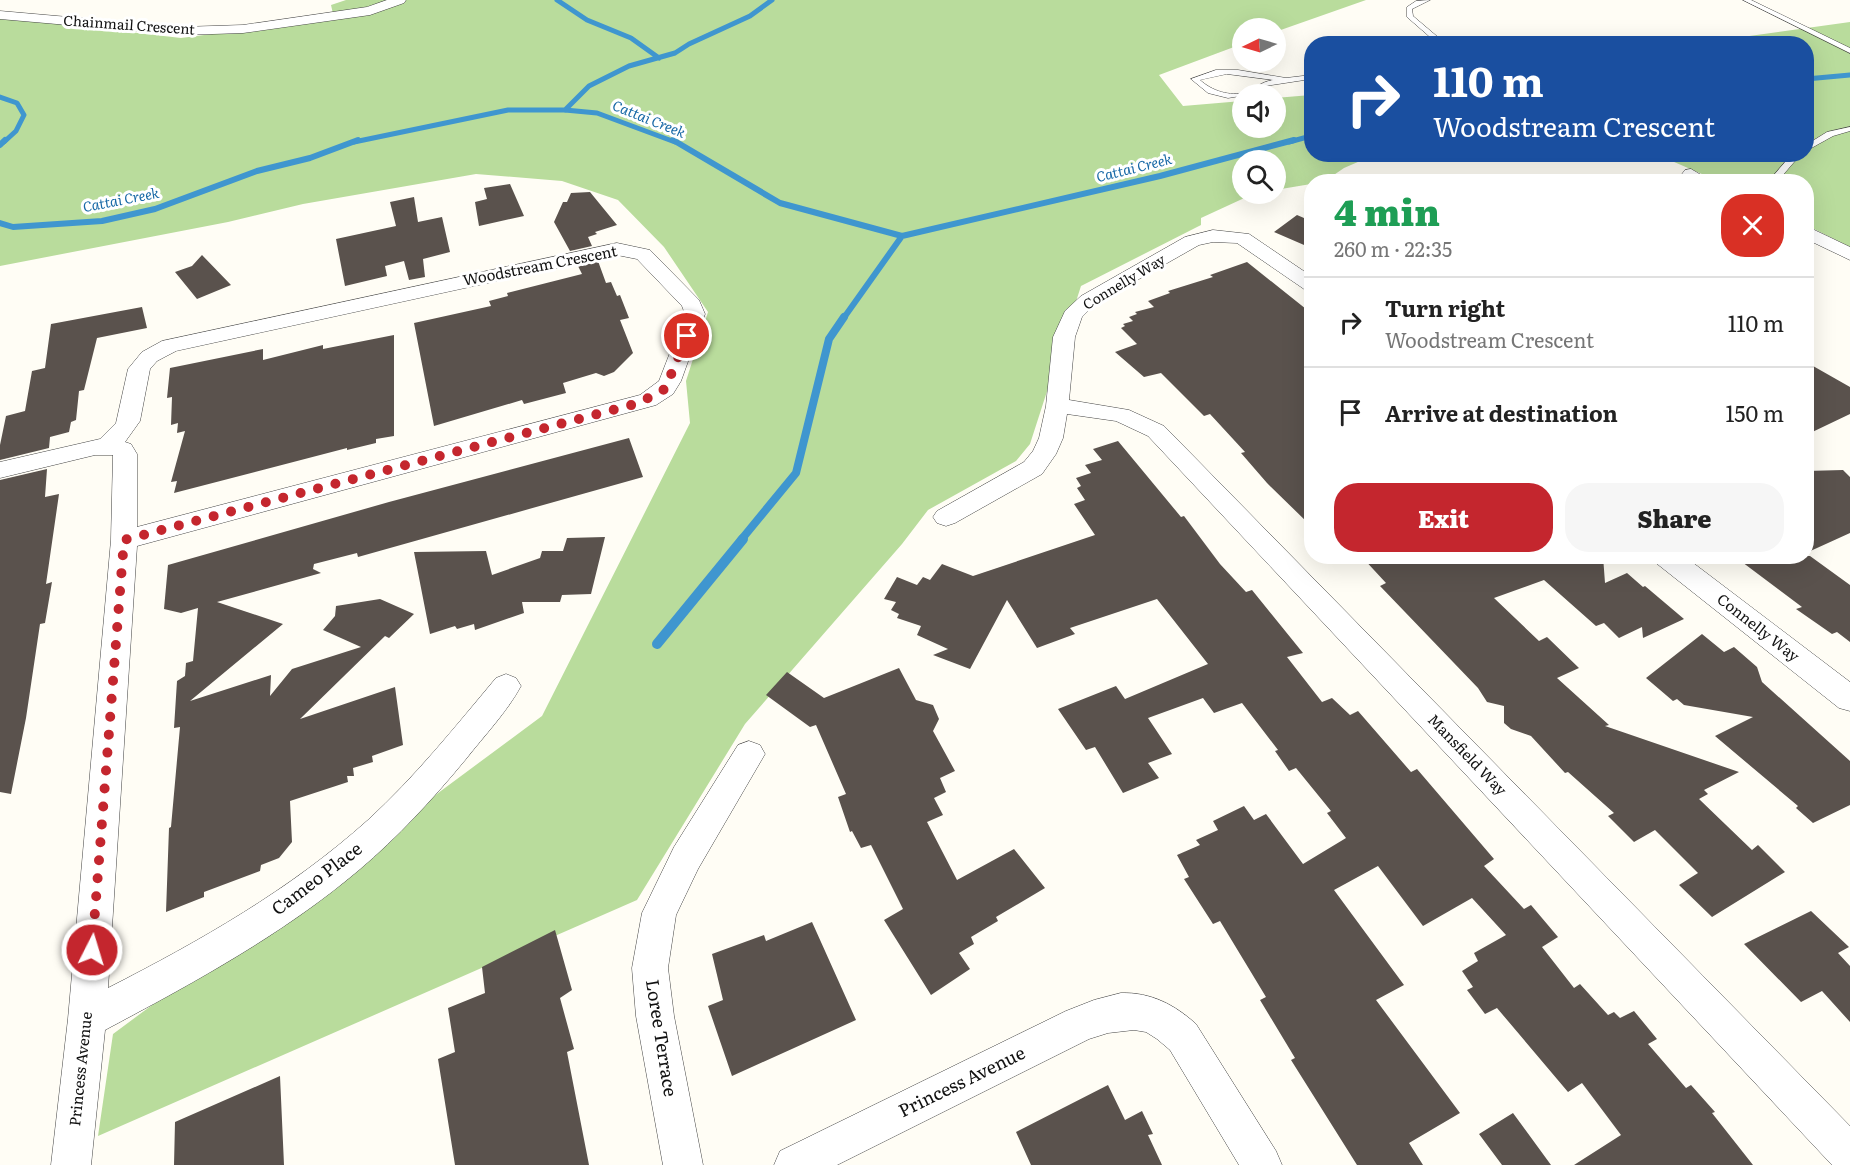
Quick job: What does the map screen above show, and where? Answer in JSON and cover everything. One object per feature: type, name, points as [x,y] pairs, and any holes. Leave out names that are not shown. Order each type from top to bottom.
[{"type":"street","name":"Chainmail Crescent","points":[[0,15],[182,31],[243,29],[370,11],[399,0]]},
{"type":"street","name":"Connelly Way","points":[[946,517],[1033,468],[1051,438],[1057,406],[1064,337],[1072,315],[1088,300],[1192,241],[1213,236],[1242,238],[1304,280]]},
{"type":"street","points":[[1814,236],[1850,254]]},
{"type":"street","name":"Woodstream Crescent","points":[[108,445],[126,427],[130,419],[136,371],[143,360],[170,346],[617,249],[643,254],[692,304],[695,314],[670,381],[665,389],[648,400],[124,540]]},
{"type":"street","name":"Mansfield Way","points":[[1057,406],[1125,414],[1142,420],[1156,431],[1850,1155]]},
{"type":"street","points":[[0,470],[108,445]]},
{"type":"street","name":"Princess Avenue","points":[[71,1165],[87,1018],[124,540],[125,454],[123,450],[108,445]]},
{"type":"street","name":"Connelly Way","points":[[1675,564],[1850,699]]},
{"type":"street","name":"Cameo Place","points":[[87,1018],[181,970],[304,893],[380,831],[447,760],[506,686]]},
{"type":"street","name":"Loree Terrace","points":[[683,1165],[655,1016],[650,968],[659,913],[686,858],[748,754]]},
{"type":"street","name":"Princess Avenue","points":[[794,1165],[1079,1024],[1106,1013],[1133,1010],[1161,1019],[1183,1037],[1262,1165]]},
{"type":"lane","points":[[1427,0],[1418,2],[1409,8],[1410,17],[1433,36]]},
{"type":"lane","points":[[1746,0],[1850,51]]},
{"type":"lane","points":[[1232,96],[1223,96],[1206,91],[1195,79],[1207,73],[1236,71],[1282,80]]},
{"type":"lane","points":[[1264,72],[1268,77]]},
{"type":"lane","points":[[1263,84],[1304,78]]},
{"type":"lane","points":[[1814,143],[1830,134],[1850,129]]},
{"type":"lane","points":[[1779,174],[1790,162]]},
{"type":"green space","points":[[346,0],[1366,0],[1286,28],[1286,18],[1232,18],[1232,48],[1159,75],[1183,106],[1232,102],[1232,138],[1286,138],[1286,97],[1304,96],[1304,162],[1358,162],[1335,174],[1304,174],[1304,185],[1286,188],[1286,150],[1232,150],[1232,204],[1201,218],[1201,225],[1081,286],[1030,444],[1016,461],[928,510],[902,544],[745,724],[637,900],[98,1136],[113,1034],[542,716],[690,423],[686,381],[708,312],[664,247],[618,200],[562,181],[476,174],[303,204],[228,222],[0,266],[0,17],[181,38],[334,18],[331,5]]},
{"type":"green space","points":[[1850,22],[1850,247],[1814,229],[1814,174],[1702,174],[1674,162],[1814,162],[1814,36],[1749,36]]},
{"type":"building","points":[[510,184],[524,216],[479,226],[475,202],[487,199],[484,188]]},
{"type":"building","points":[[590,192],[617,225],[595,232],[597,234],[588,237],[592,246],[570,251],[554,222],[563,202],[567,202],[571,193]]},
{"type":"building","points":[[414,197],[418,222],[442,217],[450,252],[423,259],[425,277],[409,280],[404,261],[385,266],[387,276],[345,286],[336,239],[396,226],[390,202]]},
{"type":"building","points":[[1297,215],[1304,218],[1304,245],[1274,232]]},
{"type":"building","points":[[202,255],[231,285],[197,299],[175,272],[192,266]]},
{"type":"building","points":[[598,261],[606,283],[611,282],[617,296],[620,295],[629,318],[620,320],[633,353],[614,372],[604,376],[596,373],[563,383],[566,393],[524,404],[522,400],[434,426],[414,323],[491,306],[489,301],[508,296],[507,293],[582,274],[578,266]]},
{"type":"building","points":[[1247,262],[1304,307],[1304,519],[1267,483],[1241,453],[1245,452],[1210,414],[1204,416],[1161,373],[1144,377],[1115,352],[1137,344],[1121,328],[1125,326],[1123,324],[1133,321],[1129,317],[1137,314],[1135,312],[1154,307],[1148,301],[1170,293],[1168,291],[1213,277],[1210,275]]},
{"type":"building","points":[[142,307],[147,328],[97,338],[84,390],[79,391],[76,420],[71,422],[69,432],[50,437],[49,448],[0,460],[0,445],[6,416],[25,411],[32,371],[45,368],[51,324]]},
{"type":"building","points":[[394,335],[394,436],[376,439],[376,443],[347,450],[347,448],[174,493],[177,481],[171,482],[185,431],[177,433],[178,423],[171,425],[172,397],[167,398],[170,368],[263,349],[263,360],[323,345],[323,349]]},
{"type":"building","points":[[1814,367],[1850,387],[1850,414],[1814,431]]},
{"type":"building","points":[[629,438],[643,477],[358,557],[357,553],[314,564],[313,569],[321,573],[217,602],[283,624],[190,701],[271,675],[270,696],[292,669],[361,647],[323,630],[335,616],[336,606],[380,599],[414,614],[389,638],[385,636],[300,719],[395,687],[403,745],[372,756],[373,762],[353,768],[354,776],[347,776],[348,782],[290,801],[292,842],[279,858],[261,865],[260,871],[204,892],[204,897],[166,912],[169,828],[171,827],[180,727],[174,728],[177,681],[185,676],[186,663],[193,661],[198,608],[181,613],[164,609],[168,565],[389,502]]},
{"type":"building","points":[[1118,441],[1181,517],[1184,516],[1220,564],[1246,592],[1252,590],[1303,653],[1287,657],[1322,702],[1332,698],[1350,715],[1358,711],[1411,772],[1417,769],[1494,859],[1484,866],[1524,909],[1531,905],[1558,937],[1542,947],[1574,988],[1580,984],[1608,1015],[1614,1012],[1620,1018],[1634,1011],[1657,1039],[1648,1044],[1686,1088],[1691,1085],[1715,1112],[1712,1113],[1753,1165],[1574,1165],[1621,1135],[1582,1083],[1568,1092],[1497,1008],[1485,1014],[1467,990],[1473,987],[1462,971],[1478,961],[1474,953],[1506,935],[1472,898],[1423,926],[1378,866],[1334,890],[1404,985],[1376,1000],[1460,1113],[1409,1143],[1423,1165],[1357,1165],[1291,1060],[1295,1058],[1260,1000],[1266,997],[1220,921],[1213,924],[1184,879],[1189,877],[1177,855],[1200,845],[1196,840],[1218,830],[1213,821],[1244,806],[1254,820],[1266,814],[1303,864],[1346,838],[1327,813],[1331,811],[1296,768],[1289,771],[1275,751],[1278,750],[1242,703],[1214,713],[1203,698],[1148,718],[1172,754],[1148,763],[1159,778],[1123,793],[1095,747],[1086,750],[1058,709],[1116,686],[1125,699],[1208,664],[1157,599],[1070,628],[1075,634],[1037,648],[1007,600],[970,669],[933,655],[948,649],[917,635],[921,626],[897,618],[899,614],[891,610],[896,602],[884,599],[897,577],[917,585],[923,577],[930,580],[942,564],[973,576],[1095,535],[1074,504],[1085,500],[1077,488],[1081,486],[1076,478],[1091,473],[1085,465],[1102,460],[1093,449]]},
{"type":"building","points":[[47,469],[45,497],[59,494],[46,584],[52,582],[45,623],[40,624],[26,718],[11,794],[0,792],[0,480]]},
{"type":"building","points":[[1843,470],[1850,477],[1850,533],[1814,549],[1814,471]]},
{"type":"building","points":[[605,537],[591,594],[562,595],[560,602],[522,602],[524,613],[475,630],[474,624],[457,629],[455,626],[430,634],[414,552],[486,551],[492,575],[540,558],[542,551],[563,551],[567,538]]},
{"type":"building","points":[[1814,559],[1850,585],[1850,642],[1837,632],[1832,634],[1796,609],[1802,607],[1745,564],[1814,564]]},
{"type":"building","points":[[1368,564],[1604,564],[1605,583],[1627,573],[1643,587],[1645,586],[1684,619],[1643,638],[1642,627],[1619,638],[1604,623],[1596,626],[1544,580],[1494,598],[1539,641],[1547,637],[1579,668],[1557,678],[1609,725],[1605,726],[1739,772],[1704,790],[1708,794],[1699,799],[1752,850],[1758,845],[1785,872],[1712,917],[1679,885],[1698,873],[1655,830],[1634,842],[1608,816],[1614,813],[1568,772],[1565,773],[1531,736],[1511,729],[1504,723],[1504,706],[1487,702],[1478,688],[1380,586],[1386,583]]},
{"type":"building","points":[[1702,634],[1724,652],[1734,647],[1757,667],[1762,682],[1850,761],[1850,805],[1813,823],[1796,808],[1798,806],[1715,736],[1753,717],[1684,705],[1677,699],[1673,701],[1646,678]]},
{"type":"building","points":[[899,668],[916,700],[933,705],[939,719],[933,731],[955,771],[940,778],[946,792],[934,798],[943,815],[927,822],[957,880],[1014,849],[1045,888],[996,917],[998,921],[971,937],[974,944],[959,953],[970,969],[931,995],[884,920],[903,909],[871,845],[861,848],[852,831],[850,832],[838,797],[846,794],[816,725],[810,727],[766,695],[787,672],[824,698]]},
{"type":"building","points":[[1811,911],[1849,947],[1838,953],[1850,966],[1850,1022],[1822,991],[1801,1002],[1744,944]]},
{"type":"building","points":[[812,922],[856,1020],[732,1076],[708,1006],[723,1000],[712,954],[764,935],[766,941]]},
{"type":"building","points":[[555,930],[572,990],[560,998],[574,1049],[567,1052],[589,1165],[455,1165],[438,1059],[455,1052],[448,1008],[485,993],[482,967]]},
{"type":"building","points":[[280,1076],[284,1165],[174,1165],[175,1122]]},
{"type":"building","points":[[1108,1085],[1125,1120],[1142,1111],[1153,1134],[1148,1135],[1162,1165],[1031,1165],[1016,1132]]},
{"type":"building","points":[[1513,1113],[1551,1165],[1502,1165],[1479,1134]]},
{"type":"waterway","points":[[557,0],[587,20],[631,38],[659,58]]},
{"type":"waterway","points":[[659,58],[675,53],[689,44],[750,16],[772,0]]},
{"type":"waterway","points":[[565,110],[589,86],[629,66],[659,58]]},
{"type":"waterway","name":"Cattai Creek","points":[[1814,78],[1850,75]]},
{"type":"waterway","name":"Cattai Creek","points":[[0,97],[17,103],[24,115],[16,131],[4,142]]},
{"type":"waterway","name":"Cattai Creek","points":[[354,142],[508,110],[565,110]]},
{"type":"waterway","name":"Cattai Creek","points":[[565,110],[597,113],[675,142]]},
{"type":"waterway","name":"Cattai Creek","points":[[1289,142],[1304,138]]},
{"type":"waterway","name":"Cattai Creek","points":[[0,145],[5,140]]},
{"type":"waterway","name":"Cattai Creek","points":[[0,223],[13,227],[102,221],[155,209],[257,171],[310,158],[358,140]]},
{"type":"waterway","name":"Cattai Creek","points":[[673,140],[780,203],[902,236]]},
{"type":"waterway","name":"Cattai Creek","points":[[902,236],[1160,176],[1294,140]]},
{"type":"waterway","points":[[843,319],[902,236]]},
{"type":"waterway","points":[[741,540],[796,473],[829,339],[844,317]]},
{"type":"waterway","points":[[657,644],[743,539]]},
{"type":"route","points":[[92,950],[124,540],[648,400],[657,396],[670,381],[687,336]]}]
